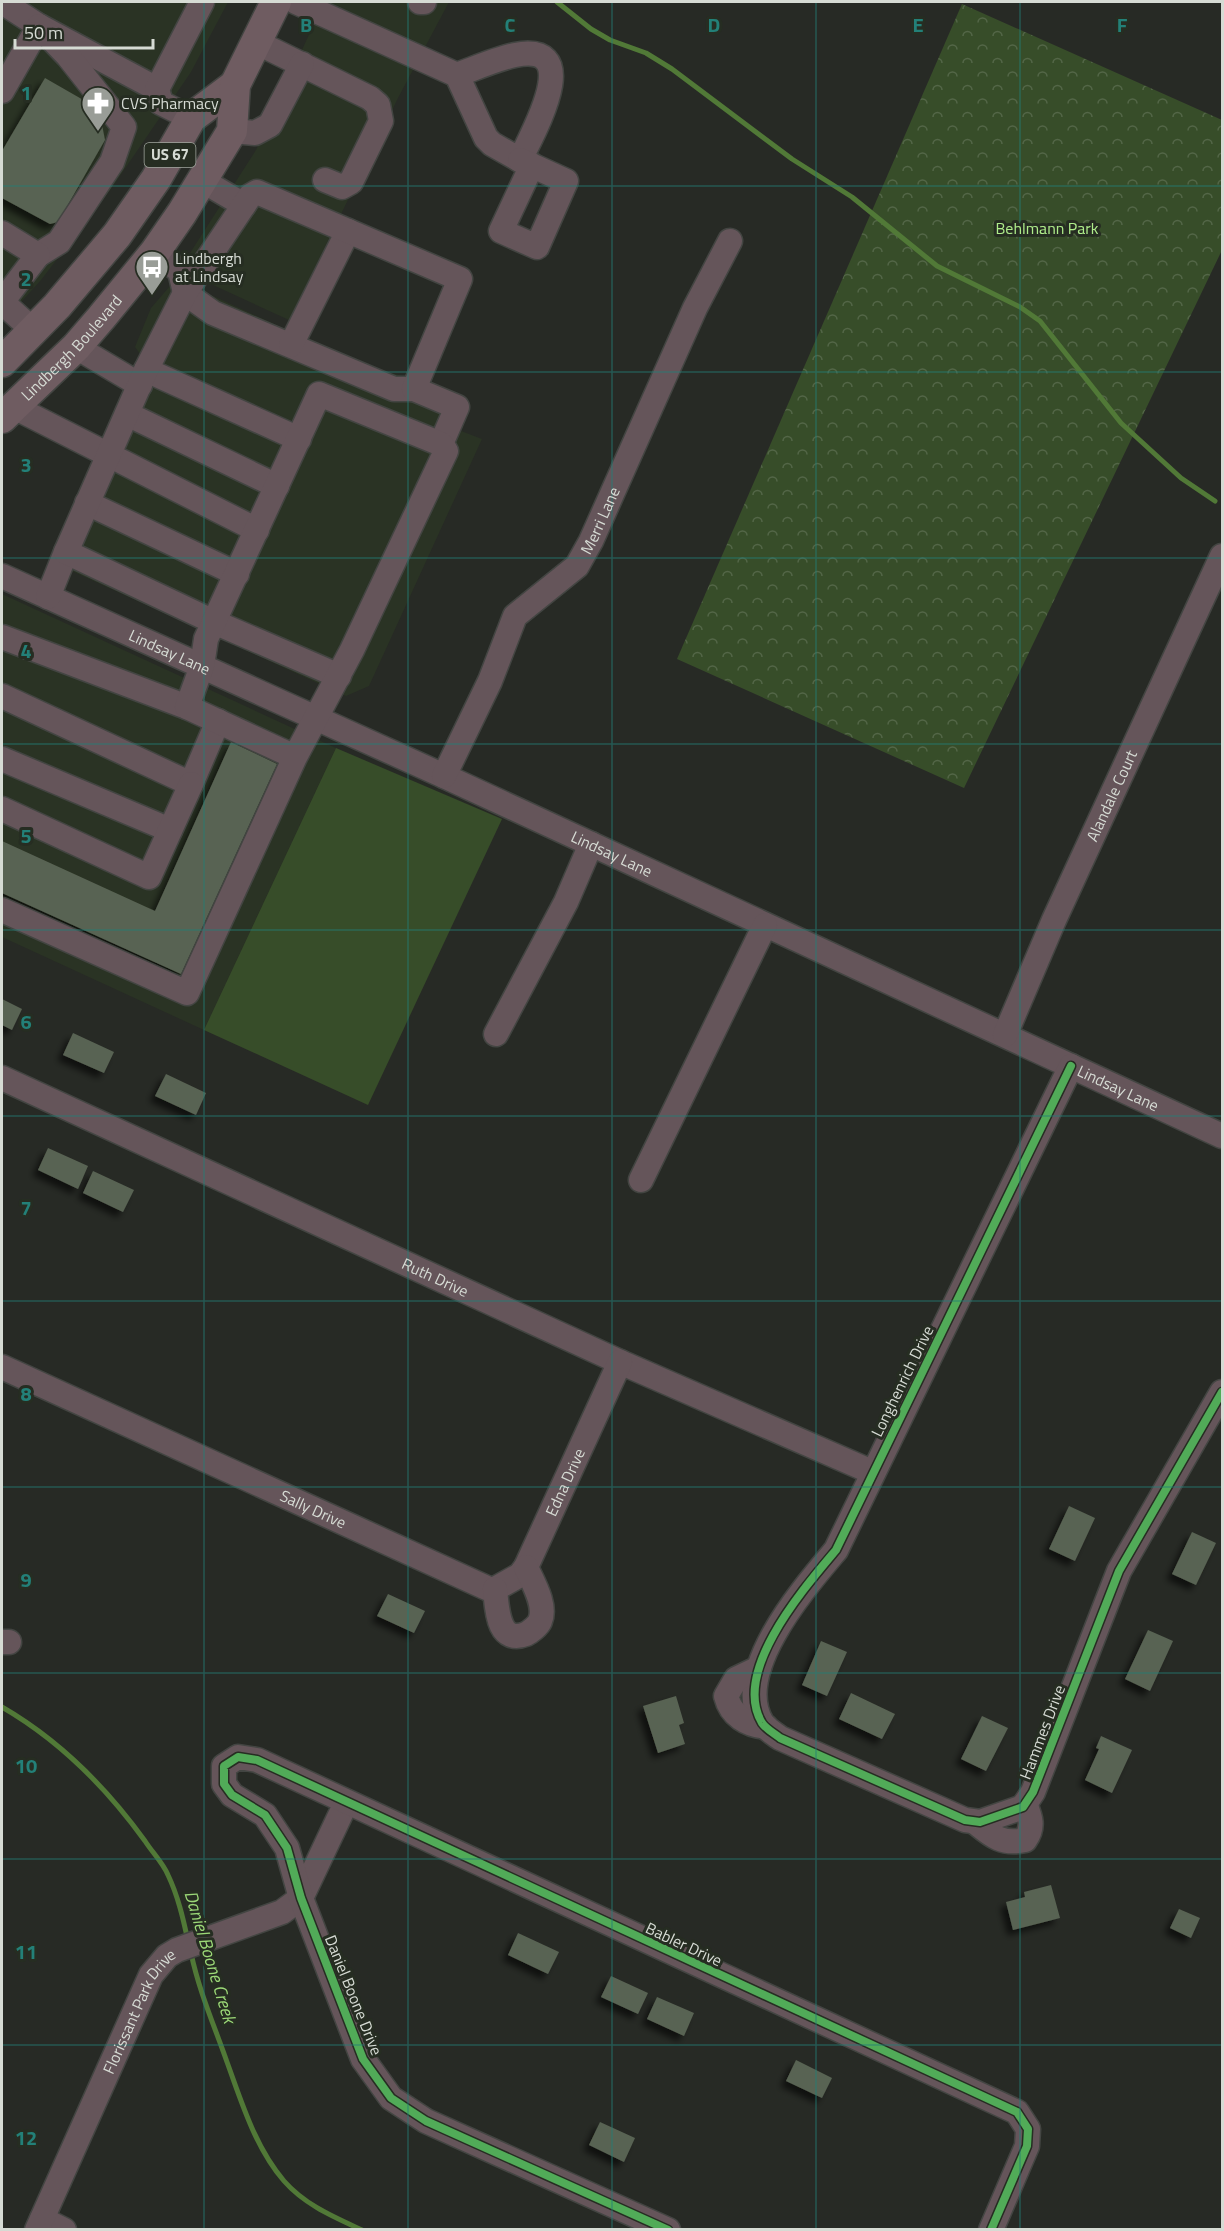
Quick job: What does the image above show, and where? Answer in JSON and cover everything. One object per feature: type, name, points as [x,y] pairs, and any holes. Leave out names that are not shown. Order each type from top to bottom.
[{"type":"main road","name":"Lindbergh Boulevard","points":[[8,413],[76,347],[154,252],[203,181],[232,131],[235,85],[276,2]]},
{"type":"main road","name":"Lindbergh Boulevard","points":[[2,363],[34,331],[117,235],[156,179],[191,118],[235,85]]},
{"type":"street","points":[[2,2],[39,26],[157,89]]},
{"type":"street","points":[[191,118],[161,103],[157,89],[202,2]]},
{"type":"street","points":[[296,2],[458,75],[486,138],[492,144],[526,163],[551,90],[552,72],[548,65],[538,56],[514,55],[458,75]]},
{"type":"street","points":[[2,91],[39,26]]},
{"type":"street","points":[[34,331],[3,299],[38,255],[59,242],[112,162],[124,127],[68,56],[39,26]]},
{"type":"street","points":[[256,42],[370,98],[378,105],[381,114],[377,131],[351,182],[342,187],[325,180]]},
{"type":"street","points":[[232,131],[255,133],[264,130],[280,110],[302,64]]},
{"type":"street","points":[[203,181],[244,205]]},
{"type":"street","points":[[48,597],[143,377],[186,293],[244,205],[257,192],[460,279],[414,389]]},
{"type":"street","points":[[291,345],[348,231]]},
{"type":"street","points":[[2,233],[38,255]]},
{"type":"street","name":"Merri Lane","points":[[444,776],[490,681],[514,616],[577,566],[591,541],[695,308],[730,241]]},
{"type":"street","points":[[154,252],[180,271],[186,293],[213,313],[394,389],[414,389],[457,407],[441,444]]},
{"type":"street","points":[[76,347],[143,377],[299,439]]},
{"type":"street","points":[[2,910],[187,993],[295,757],[339,676],[446,451],[441,444],[320,394],[206,639],[202,666],[187,707]]},
{"type":"street","points":[[8,413],[109,454],[257,530]]},
{"type":"street","points":[[127,414],[277,486]]},
{"type":"street","points":[[87,503],[237,574]]},
{"type":"street","points":[[66,552],[214,622],[339,676]]},
{"type":"street","name":"Alandale Court","points":[[1005,1035],[1054,920],[1222,556]]},
{"type":"street","name":"Lindsay Lane","points":[[2,576],[1222,1133]]},
{"type":"street","points":[[2,637],[187,707],[295,757]]},
{"type":"street","points":[[2,696],[191,784]]},
{"type":"street","points":[[2,809],[149,877],[218,721]]},
{"type":"street","points":[[2,759],[170,831]]},
{"type":"street","points":[[496,1034],[566,902],[591,844]]},
{"type":"street","points":[[641,1180],[765,924]]},
{"type":"street","name":"Longhenrich Drive","points":[[766,1727],[756,1702],[754,1689],[759,1668],[790,1606],[836,1550],[1071,1066]]},
{"type":"street","name":"Ruth Drive","points":[[2,1077],[620,1362],[872,1472]]},
{"type":"street","name":"Edna Drive","points":[[495,1589],[520,1575],[526,1567],[620,1362]]},
{"type":"street","name":"Sally Drive","points":[[2,1367],[489,1589],[495,1589]]},
{"type":"street","name":"Hammes Drive","points":[[975,1822],[1025,1804],[1033,1792],[1119,1571],[1222,1392]]},
{"type":"street","points":[[495,1589],[500,1623],[505,1632],[514,1636],[529,1632],[540,1622],[541,1610],[538,1594],[526,1567]]},
{"type":"street","name":"Hammes Drive","points":[[759,1668],[736,1679],[726,1696],[735,1714],[756,1726],[766,1727],[780,1738],[965,1820],[975,1822],[998,1840],[1013,1843],[1025,1840],[1031,1831],[1031,1818],[1025,1804]]},
{"type":"street","name":"Babler Drive","points":[[224,1766],[238,1757],[257,1760],[1017,2112],[1028,2129],[1027,2146],[991,2229]]},
{"type":"street","name":"Daniel Boone Drive","points":[[224,1766],[224,1784],[232,1796],[265,1815],[287,1848],[301,1898],[363,2059],[391,2098],[426,2121],[668,2229]]},
{"type":"street","points":[[301,1898],[346,1803]]},
{"type":"street","name":"Florissant Park Drive","points":[[39,2224],[151,1975],[167,1956],[177,1950],[207,1941],[282,1911],[301,1898]]},
{"type":"street","points":[[39,2224],[64,2229]]},
{"type":"shaded area","points":[[2,2],[228,2],[191,72],[111,189],[41,280],[2,323]]},
{"type":"shaded area","points":[[324,2],[449,2],[398,98],[289,320],[189,274],[183,264],[256,150]]},
{"type":"shaded area","points":[[189,280],[200,290],[368,367],[426,382],[456,429],[482,439],[369,686],[346,696],[50,561],[143,358],[135,347],[151,308],[170,286]]},
{"type":"shaded area","points":[[2,594],[336,748],[204,1030],[2,937]]},
{"type":"green space","name":"Behlmann Park","points":[[962,4],[1222,120],[1222,250],[964,788],[677,659]]},
{"type":"green space","points":[[336,748],[502,819],[368,1105],[204,1030]]},
{"type":"building","name":"CVS Pharmacy","points":[[45,78],[99,109],[105,140],[58,222],[50,224],[2,198],[2,151]]},
{"type":"building","points":[[231,742],[277,764],[181,974],[2,893],[2,841],[155,911]]},
{"type":"building","points":[[2,999],[22,1009],[12,1030],[2,1025]]},
{"type":"building","points":[[73,1033],[114,1052],[104,1073],[63,1055]]},
{"type":"building","points":[[166,1074],[206,1093],[196,1115],[155,1096]]},
{"type":"building","points":[[48,1148],[88,1166],[78,1189],[38,1170]]},
{"type":"building","points":[[93,1171],[134,1190],[123,1212],[83,1193]]},
{"type":"building","points":[[1069,1506],[1095,1518],[1075,1561],[1049,1549]]},
{"type":"building","points":[[1192,1532],[1216,1543],[1196,1585],[1172,1574]]},
{"type":"building","points":[[388,1594],[425,1611],[414,1633],[377,1616]]},
{"type":"building","points":[[1148,1630],[1173,1641],[1150,1691],[1125,1679]]},
{"type":"building","points":[[821,1641],[847,1652],[827,1696],[802,1685]]},
{"type":"building","points":[[851,1693],[895,1714],[882,1739],[839,1719]]},
{"type":"building","points":[[676,1696],[684,1723],[679,1725],[685,1744],[658,1753],[643,1706]]},
{"type":"building","points":[[982,1716],[1008,1728],[986,1771],[961,1759]]},
{"type":"building","points":[[1101,1736],[1132,1750],[1112,1793],[1085,1780],[1099,1749],[1096,1748]]},
{"type":"building","points":[[1051,1885],[1060,1918],[1013,1930],[1006,1902],[1025,1897],[1024,1892]]},
{"type":"building","points":[[1179,1909],[1200,1918],[1191,1938],[1170,1928]]},
{"type":"building","points":[[518,1933],[559,1952],[548,1974],[508,1955]]},
{"type":"building","points":[[611,1976],[648,1993],[638,2014],[601,1997]]},
{"type":"building","points":[[657,1997],[694,2013],[684,2036],[647,2019]]},
{"type":"building","points":[[796,2060],[832,2078],[822,2098],[786,2081]]},
{"type":"building","points":[[600,2122],[635,2138],[624,2162],[589,2145]]},
{"type":"waterway","points":[[557,2],[591,29],[610,40],[646,53],[672,69],[792,159],[852,197],[937,266],[1020,307],[1040,321],[1121,423],[1181,478],[1215,501]]},
{"type":"waterway","name":"Daniel Boone Creek","points":[[2,1707],[43,1734],[80,1766],[130,1821],[160,1862],[172,1883],[188,1941]]},
{"type":"waterway","name":"Daniel Boone Creek","points":[[191,1953],[202,1994],[238,2093],[265,2154],[284,2181],[301,2197],[320,2210],[362,2230]]},
{"type":"cycle path","points":[[1071,1066],[836,1550],[791,1607],[764,1655],[756,1679],[755,1702],[762,1723],[780,1738],[965,1820],[980,1822],[1023,1807],[1033,1792],[1119,1571],[1222,1392]]},
{"type":"cycle path","points":[[668,2230],[426,2121],[391,2098],[363,2059],[301,1898],[287,1848],[265,1815],[232,1795],[224,1784],[224,1766],[238,1757],[257,1760],[1017,2112],[1028,2129],[1027,2146],[991,2230]]},
{"type":"place","name":"CVS Pharmacy","points":[[98,132]]},
{"type":"place","name":"Lindbergh at Lindsay","points":[[152,296]]}]
